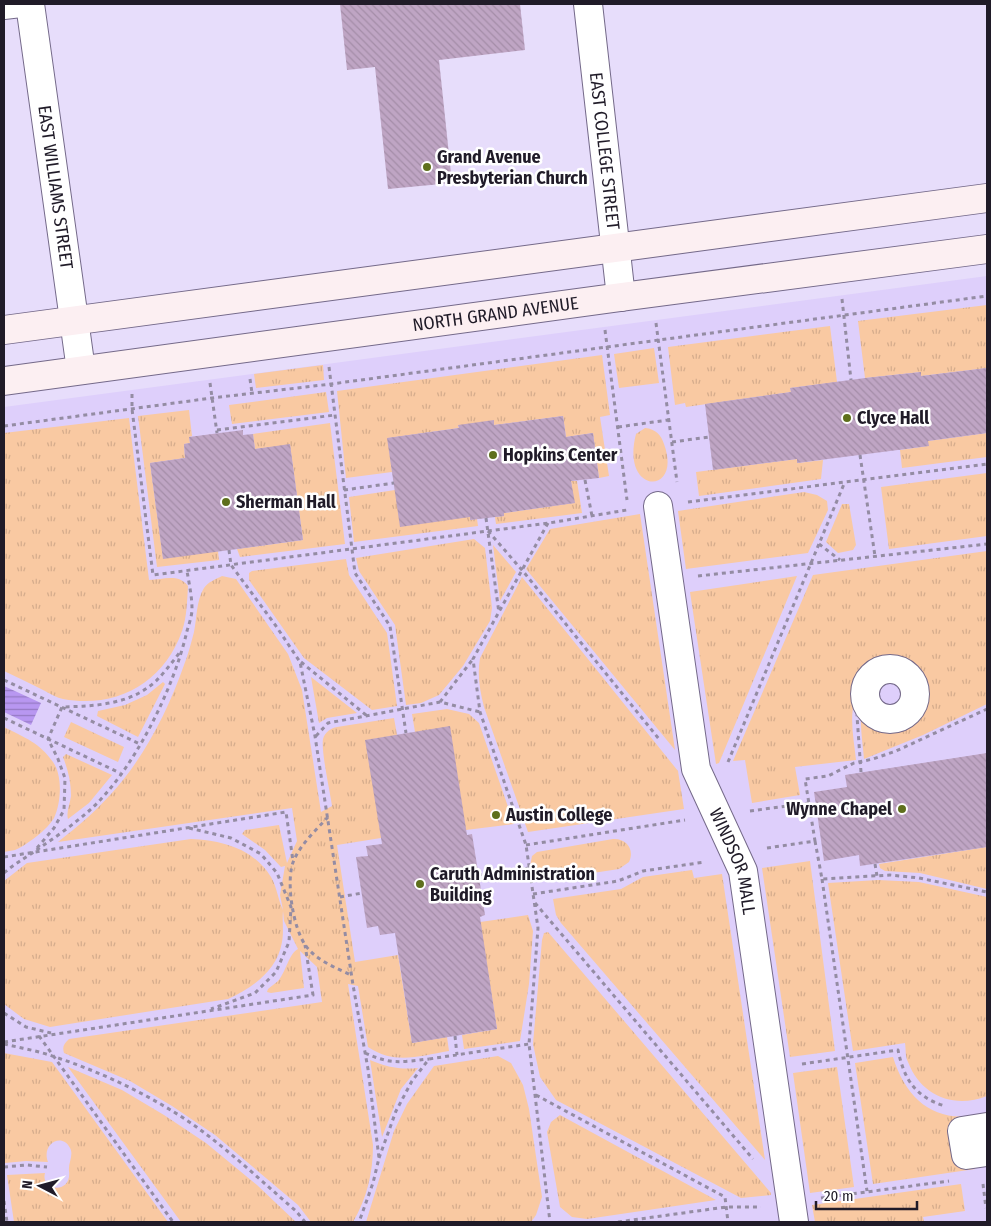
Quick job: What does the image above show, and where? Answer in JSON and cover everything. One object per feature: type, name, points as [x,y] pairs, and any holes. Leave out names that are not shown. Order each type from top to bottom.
[{"type":"main road","points":[[4,330],[987,198]]},
{"type":"main road","name":"NORTH GRAND AVENUE","points":[[4,381],[621,296],[987,249]]},
{"type":"street","name":"EAST COLLEGE STREET","points":[[588,4],[621,296]]},
{"type":"street","name":"EAST WILLIAMS STREET","points":[[30,5],[81,370]]},
{"type":"street","name":"WINDSOR MALL","points":[[669,504],[668,579],[696,769],[743,871],[794,1222]]},
{"type":"street","points":[[985,1164],[966,1155],[962,1131],[987,1128]]},
{"type":"lane","points":[[4,10],[30,5]]},
{"type":"path","points":[[838,268],[852,380]]},
{"type":"path","points":[[652,293],[672,442],[669,504],[864,481],[987,464]]},
{"type":"path","points":[[4,426],[987,296]]},
{"type":"path","points":[[133,363],[132,408],[153,575],[548,523],[628,510],[604,327]]},
{"type":"path","points":[[325,337],[355,573],[390,626],[406,733]]},
{"type":"path","points":[[212,398],[217,432],[335,415]]},
{"type":"path","points":[[618,427],[668,420]]},
{"type":"path","points":[[672,442],[708,437]]},
{"type":"path","points":[[860,456],[875,556]]},
{"type":"path","points":[[585,480],[592,516]]},
{"type":"path","points":[[717,816],[728,762],[844,483]]},
{"type":"path","points":[[344,490],[394,484]]},
{"type":"path","points":[[486,518],[499,613]]},
{"type":"path","points":[[440,702],[473,659],[548,523]]},
{"type":"path","points":[[488,531],[522,570],[676,760],[696,769]]},
{"type":"path","points":[[818,544],[841,560]]},
{"type":"path","points":[[668,579],[987,544]]},
{"type":"path","points":[[229,550],[232,565],[300,662],[366,716]]},
{"type":"path","points":[[4,873],[14,863],[33,853],[90,809],[120,774],[140,744],[172,681],[183,650],[192,609],[187,571]]},
{"type":"path","points":[[62,707],[100,706],[120,701],[136,694],[155,681],[183,650]]},
{"type":"path","points":[[473,659],[480,712],[526,845],[538,928],[529,1044],[550,1222]]},
{"type":"path","points":[[300,662],[315,736],[328,817],[379,1158]]},
{"type":"path","points":[[861,772],[857,716],[860,700],[870,685],[880,676],[895,674],[906,682],[910,695],[906,708],[895,714],[888,715],[876,710],[872,705],[869,692],[870,685]]},
{"type":"path","points":[[4,680],[140,744]]},
{"type":"path","points":[[315,736],[328,722],[440,702],[480,712]]},
{"type":"path","points":[[48,739],[62,707]]},
{"type":"path","points":[[867,1191],[822,879],[804,779],[828,776],[854,763],[896,751],[987,709]]},
{"type":"path","points":[[4,718],[120,774]]},
{"type":"path","points":[[33,853],[54,828],[64,810],[65,778],[58,758],[48,739]]},
{"type":"path","points":[[526,845],[809,803]]},
{"type":"path","points":[[4,857],[286,812],[293,861],[290,942],[276,972],[255,993],[202,1012]]},
{"type":"path","points":[[293,861],[304,844],[328,817]]},
{"type":"path","points":[[813,827],[819,826]]},
{"type":"path","points":[[4,1043],[39,1036],[312,995],[305,946],[292,907],[277,872],[261,854],[231,838],[186,828]]},
{"type":"path","points":[[533,894],[618,881],[643,871],[737,858],[759,850],[815,841]]},
{"type":"path","points":[[875,864],[877,876]]},
{"type":"path","points":[[478,875],[529,868]]},
{"type":"path","points":[[822,879],[877,876],[919,878],[987,892]]},
{"type":"path","points":[[340,897],[362,893]]},
{"type":"path","points":[[534,902],[756,1163]]},
{"type":"path","points":[[305,946],[332,967],[352,975]]},
{"type":"path","points":[[4,1013],[26,1027],[54,1034]]},
{"type":"path","points":[[39,1036],[174,1222]]},
{"type":"path","points":[[455,1036],[457,1055]]},
{"type":"path","points":[[4,1043],[54,1057],[102,1075],[142,1094],[186,1120],[231,1155],[296,1211],[305,1222]]},
{"type":"path","points":[[364,1053],[383,1061],[398,1063],[529,1044]]},
{"type":"path","points":[[772,1069],[898,1050],[901,1066],[908,1080],[918,1092],[931,1102],[951,1108]]},
{"type":"path","points":[[359,1222],[396,1111],[412,1081],[429,1059]]},
{"type":"path","points":[[536,1096],[725,1197],[728,1222]]},
{"type":"path","points":[[985,1164],[986,1208]]},
{"type":"path","points":[[4,1168],[47,1167]]},
{"type":"path","points":[[4,1200],[7,1222]]},
{"type":"shaded area","name":"Austin College","points":[[987,276],[987,1222],[4,1222],[4,407]]},
{"type":"shaded area","points":[[4,686],[41,703],[31,725],[4,712]]},
{"type":"green space","points":[[987,305],[987,368],[921,376],[921,372],[865,378],[858,321]]},
{"type":"green space","points":[[830,326],[837,382],[790,388],[791,392],[686,407],[685,403],[675,405],[668,347]]},
{"type":"green space","points":[[654,348],[659,383],[619,388],[614,354]]},
{"type":"green space","points":[[602,355],[610,415],[600,417],[609,476],[599,478],[593,433],[566,437],[563,416],[494,425],[494,421],[388,438],[392,472],[346,478],[337,391]]},
{"type":"green space","points":[[323,365],[324,380],[256,388],[254,374]]},
{"type":"green space","points":[[326,392],[329,412],[232,424],[229,405]]},
{"type":"green space","points":[[189,410],[192,436],[189,437],[190,443],[184,444],[185,458],[150,463],[163,558],[218,551],[219,560],[157,567],[138,416]]},
{"type":"green space","points":[[129,418],[149,580],[175,578],[188,586],[184,626],[174,649],[163,665],[136,688],[119,696],[101,700],[83,701],[61,698],[4,671],[4,433]]},
{"type":"green space","points":[[330,423],[345,544],[240,557],[237,549],[303,540],[290,445],[255,449],[253,434]]},
{"type":"green space","points":[[645,428],[655,431],[660,435],[664,444],[668,461],[665,473],[659,480],[651,481],[643,478],[636,469],[633,454],[636,434]]},
{"type":"green space","points":[[987,433],[987,457],[902,468],[900,450],[928,446],[928,441]]},
{"type":"green space","points":[[797,459],[798,463],[823,460],[821,479],[699,496],[696,472]]},
{"type":"green space","points":[[987,473],[987,536],[889,549],[881,487]]},
{"type":"green space","points":[[571,481],[577,481],[582,513],[496,524],[495,517],[504,516],[504,513],[574,503]]},
{"type":"green space","points":[[395,490],[470,517],[470,520],[477,519],[478,526],[354,542],[349,497]]},
{"type":"green space","points":[[804,492],[817,495],[827,501],[828,510],[808,553],[686,569],[678,511]]},
{"type":"green space","points":[[842,504],[849,504],[856,545],[853,550],[838,553],[826,542]]},
{"type":"green space","points":[[640,514],[675,750],[526,569],[550,529]]},
{"type":"green space","points":[[474,539],[485,548],[492,608],[490,621],[463,666],[439,695],[421,703],[406,705],[395,625],[359,571],[356,558]]},
{"type":"green space","points":[[493,545],[516,572],[500,601]]},
{"type":"green space","points":[[987,551],[987,704],[923,735],[864,759],[861,711],[865,698],[869,709],[877,716],[887,719],[897,718],[906,713],[912,706],[915,697],[908,677],[903,673],[887,670],[878,673],[857,694],[853,706],[852,721],[856,760],[795,767],[800,795],[752,803],[745,760],[733,761],[813,575]]},
{"type":"green space","points":[[346,559],[349,575],[387,633],[397,706],[372,710],[304,658],[249,580],[249,573],[252,571]]},
{"type":"green space","points":[[222,576],[236,579],[288,654],[302,690],[321,812],[332,806],[323,753],[325,734],[335,728],[394,718],[397,735],[381,838],[337,845],[355,962],[398,955],[412,1043],[447,1037],[449,1051],[407,1058],[388,1056],[368,1047],[358,986],[348,984],[373,1145],[368,1185],[362,1204],[353,1222],[311,1222],[298,1205],[215,1135],[130,1081],[63,1051],[64,1045],[69,1039],[322,1002],[317,967],[300,951],[304,988],[267,992],[281,977],[292,954],[298,949],[284,921],[283,911],[282,942],[275,961],[269,970],[255,983],[228,999],[50,1027],[24,1019],[4,1004],[4,881],[27,863],[191,839],[214,841],[246,853],[264,867],[273,881],[283,910],[280,895],[285,866],[281,867],[265,850],[242,834],[245,830],[279,825],[287,863],[297,841],[292,808],[58,842],[105,801],[134,765],[154,733],[178,682],[194,632],[201,593],[208,584]]},
{"type":"green space","points":[[797,576],[719,763],[716,764],[690,592]]},
{"type":"green space","points":[[522,577],[678,771],[684,809],[528,832],[484,707],[479,677],[480,658]]},
{"type":"green space","points":[[311,677],[357,713],[327,718],[319,723]]},
{"type":"green space","points":[[163,682],[165,684],[138,737],[97,716],[98,711],[125,705],[147,695]]},
{"type":"green space","points":[[447,709],[469,714],[479,723],[514,824],[466,830],[415,732],[412,714]]},
{"type":"green space","points":[[71,722],[124,747],[118,762],[64,737]]},
{"type":"green space","points":[[4,727],[31,741],[48,755],[56,768],[60,790],[54,818],[47,827],[20,848],[4,852]]},
{"type":"green space","points":[[66,754],[112,775],[89,803],[68,819],[67,814],[71,791],[63,757]]},
{"type":"green space","points":[[613,839],[625,842],[631,853],[629,862],[619,869],[547,880],[536,876],[530,866],[532,856],[537,852]]},
{"type":"green space","points":[[987,847],[987,889],[920,873],[885,871],[880,868],[879,864]]},
{"type":"green space","points":[[810,861],[835,1051],[790,1057],[762,868]]},
{"type":"green space","points":[[692,870],[694,878],[722,874],[765,1160],[556,915],[553,899],[621,889],[643,877]]},
{"type":"green space","points":[[878,880],[919,882],[987,897],[987,1096],[975,1100],[951,1100],[940,1097],[930,1091],[914,1074],[907,1060],[905,1043],[853,1051],[828,883]]},
{"type":"green space","points":[[528,915],[533,931],[529,984],[520,1041],[464,1049],[462,1035],[497,1029],[480,922]]},
{"type":"green space","points":[[548,932],[771,1195],[741,1198],[556,1100],[540,1077],[533,1044],[542,940],[544,933]]},
{"type":"green space","points":[[4,1053],[52,1062],[168,1222],[14,1222],[7,1175],[45,1173],[47,1184],[51,1187],[61,1187],[69,1179],[71,1153],[66,1143],[58,1141],[53,1142],[47,1150],[48,1162],[26,1161],[5,1163]]},
{"type":"green space","points":[[498,1056],[511,1063],[523,1085],[529,1109],[542,1197],[536,1215],[531,1222],[366,1222],[394,1131],[407,1104],[434,1066]]},
{"type":"green space","points":[[893,1057],[907,1087],[917,1099],[928,1107],[940,1113],[954,1116],[970,1116],[987,1112],[987,1152],[973,1155],[975,1169],[873,1184],[855,1063]]},
{"type":"green space","points":[[370,1060],[405,1069],[418,1068],[401,1089],[382,1137]]},
{"type":"green space","points":[[68,1067],[122,1090],[206,1143],[257,1185],[296,1222],[181,1222]]},
{"type":"green space","points":[[837,1067],[854,1187],[810,1193],[793,1073]]},
{"type":"green space","points":[[560,1115],[716,1200],[587,1219],[572,1217],[560,1207],[547,1132],[551,1122]]},
{"type":"green space","points":[[961,1184],[965,1211],[923,1217],[924,1222],[815,1222],[812,1205]]},
{"type":"building","name":"Grand Avenue Presbyterian Church","points":[[340,4],[520,4],[525,50],[439,60],[452,183],[388,189],[375,67],[347,70]]},
{"type":"building","name":"Clyce Hall","points":[[987,368],[987,433],[928,441],[929,446],[797,463],[797,459],[713,470],[705,404],[791,392],[790,388],[865,378],[921,372],[921,376]]},
{"type":"building","name":"Hopkins Center","points":[[563,416],[566,437],[593,433],[599,478],[571,481],[575,503],[504,513],[504,516],[470,520],[470,517],[400,527],[387,438],[459,428],[458,425],[494,420],[494,425]]},
{"type":"building","name":"Sherman Hall","points":[[243,430],[243,435],[253,434],[255,449],[290,444],[303,540],[163,559],[150,463],[185,458],[184,444],[190,443],[189,437]]},
{"type":"building","name":"Caruth Administration Building","points":[[450,726],[467,835],[472,834],[485,915],[480,917],[497,1029],[412,1043],[395,933],[380,935],[378,926],[367,928],[356,857],[368,856],[366,846],[382,844],[365,740]]},
{"type":"building","name":"Wynne Chapel","points":[[987,753],[987,847],[860,866],[859,855],[824,861],[814,792],[847,787],[845,775]]},
{"type":"place","name":"Grand Avenue Presbyterian Church","points":[[427,167]]},
{"type":"place","name":"Clyce Hall","points":[[847,418]]},
{"type":"place","name":"Hopkins Center","points":[[493,455]]},
{"type":"place","name":"Sherman Hall","points":[[226,502]]},
{"type":"place","name":"Wynne Chapel","points":[[902,809]]},
{"type":"place","name":"Austin College","points":[[496,815]]},
{"type":"place","name":"Caruth Administration Building","points":[[420,884]]}]
